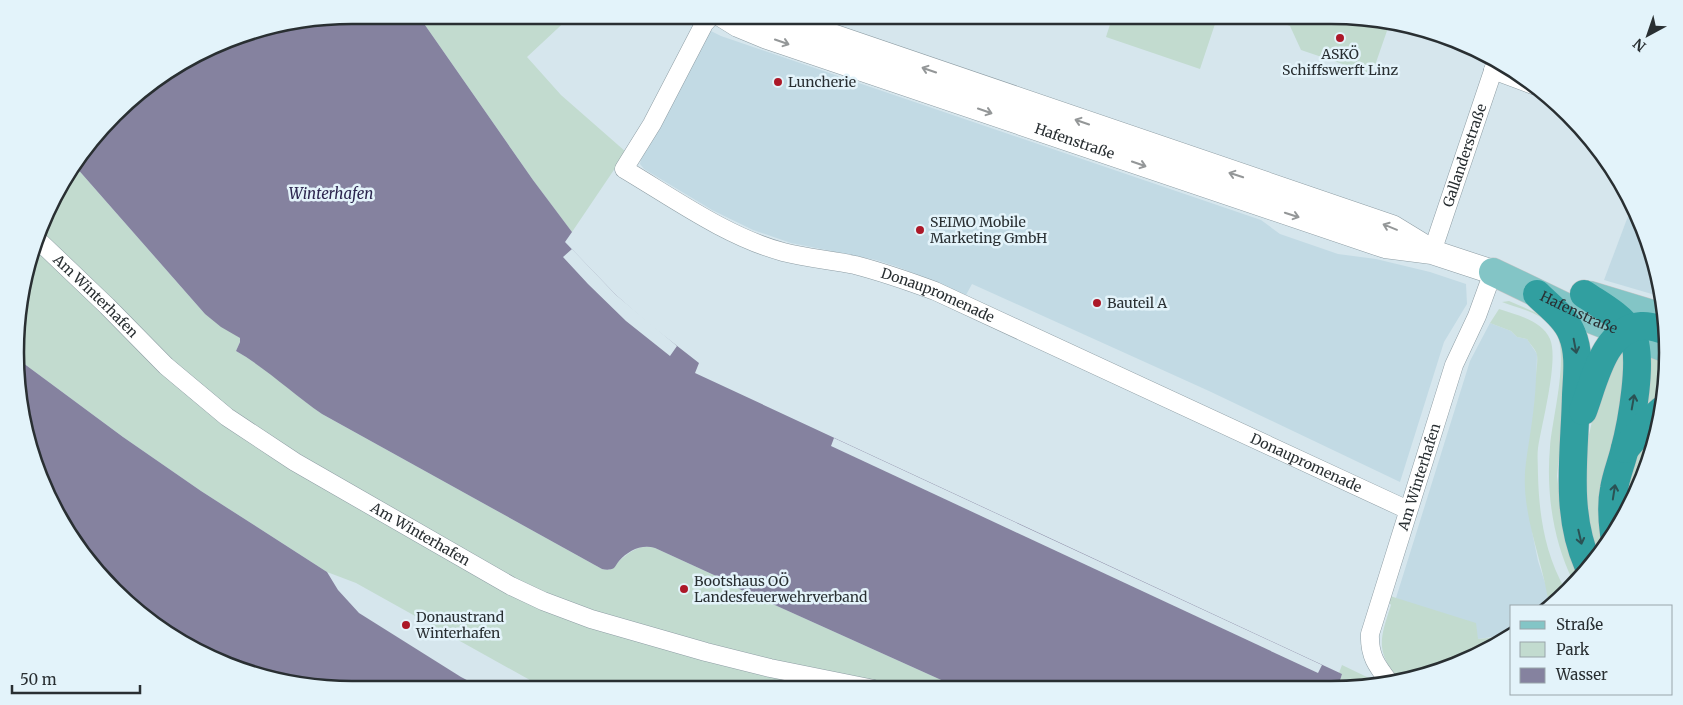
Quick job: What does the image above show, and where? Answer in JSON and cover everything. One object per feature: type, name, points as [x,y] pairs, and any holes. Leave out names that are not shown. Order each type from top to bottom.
[{"type":"highway","points":[[1537,294],[1564,320],[1573,335],[1577,356],[1572,490],[1580,537],[1586,559]]},
{"type":"highway","points":[[1584,294],[1621,320],[1636,343],[1637,371],[1634,404],[1613,496],[1612,522]]},
{"type":"highway","points":[[1575,432],[1604,355],[1613,340],[1642,326],[1659,329]]},
{"type":"highway","points":[[1624,450],[1653,418]]},
{"type":"main road","name":"Hafenstraße","points":[[736,24],[767,37],[1377,244],[1432,252],[1493,272],[1538,281],[1657,316]]},
{"type":"main road","name":"Hafenstraße","points":[[797,24],[1392,227],[1432,252]]},
{"type":"main road","name":"Hafenstraße","points":[[1493,272],[1537,294],[1659,346]]},
{"type":"street","name":"Donaupromenade","points":[[704,24],[652,124],[624,169],[711,221],[749,239],[783,252],[854,265],[898,277],[935,291],[1408,510]]},
{"type":"street","name":"Gallanderstraße","points":[[1432,252],[1494,67]]},
{"type":"street","name":"Am Winterhafen","points":[[42,244],[166,366],[227,417],[304,467],[511,586],[542,601],[584,616],[770,668],[838,681]]},
{"type":"street","name":"Am Winterhafen","points":[[1384,676],[1370,648],[1370,634],[1454,366],[1477,316],[1493,272]]},
{"type":"shaded area","points":[[709,30],[721,36],[1261,220],[1280,234],[1338,254],[1376,259],[1430,272],[1466,284],[1467,304],[1444,342],[1400,482],[1209,391],[972,284],[966,295],[876,260],[791,243],[753,230],[712,210],[644,169],[640,164],[641,159],[659,130]]},
{"type":"shaded area","points":[[1629,215],[1642,247],[1654,295],[1604,280]]},
{"type":"shaded area","points":[[1490,323],[1511,331],[1517,337],[1527,339],[1537,354],[1531,441],[1526,464],[1532,531],[1548,599],[1541,605],[1510,605],[1510,628],[1496,636],[1478,639],[1396,598],[1470,361]]},
{"type":"green space","points":[[424,24],[562,24],[527,57],[561,95],[626,152],[572,232],[533,180]]},
{"type":"green space","points":[[1110,24],[1215,24],[1200,69],[1106,37]]},
{"type":"green space","name":"ASKÖ Schiffswerft Linz","points":[[1284,24],[1352,24],[1388,29],[1372,74],[1301,50],[1290,26]]},
{"type":"green space","points":[[79,170],[205,314],[240,338],[236,351],[258,365],[322,414],[602,569],[609,570],[636,549],[642,547],[655,548],[738,586],[737,588],[943,681],[532,681],[356,583],[327,572],[201,491],[123,437],[24,364],[24,331],[35,267],[41,247],[58,207]]},
{"type":"green space","points":[[1509,301],[1553,320],[1561,330],[1569,350],[1557,476],[1563,526],[1578,570],[1571,577],[1560,550],[1552,516],[1549,481],[1551,435],[1561,370],[1559,341],[1551,324],[1531,312],[1502,302]]},
{"type":"green space","points":[[1499,309],[1528,319],[1541,327],[1546,333],[1552,348],[1551,376],[1538,448],[1539,490],[1544,534],[1552,562],[1563,585],[1548,599],[1529,517],[1525,480],[1535,399],[1537,355],[1527,339],[1517,337],[1511,331],[1490,323]]},
{"type":"green space","points":[[1628,349],[1602,522],[1604,535],[1594,548],[1590,536],[1583,488],[1588,439],[1601,382],[1611,357]]},
{"type":"green space","points":[[1644,354],[1659,358],[1659,374],[1654,407],[1650,410],[1642,397]]},
{"type":"green space","points":[[1648,436],[1642,458],[1625,497],[1626,466]]},
{"type":"green space","points":[[1390,596],[1476,623],[1478,639],[1494,637],[1436,664],[1395,675],[1386,661],[1382,644],[1384,627],[1391,605],[1387,599]]},
{"type":"green space","points":[[1342,665],[1370,678],[1340,681],[1342,674],[1339,673]]},
{"type":"water","name":"Winterhafen","points":[[331,24],[424,24],[533,180],[572,232],[565,242],[616,295],[649,324],[699,363],[695,373],[1342,674],[1340,681],[943,681],[737,588],[738,586],[655,548],[635,549],[623,557],[614,568],[602,569],[322,414],[258,365],[236,351],[240,338],[221,327],[205,314],[79,170],[92,152],[136,105],[170,79],[207,58],[247,41],[288,30]]},
{"type":"water","points":[[24,364],[123,437],[201,491],[327,572],[338,590],[359,613],[469,681],[331,681],[288,675],[247,664],[227,656],[170,626],[136,600],[105,569],[68,517],[49,478],[35,438],[30,417]]},
{"type":"pier","points":[[572,249],[616,295],[677,346],[670,356],[626,321],[563,257]]},
{"type":"pier","points":[[834,438],[1322,665],[1318,673],[831,446]]},
{"type":"place","name":"ASKÖ Schiffswerft Linz","points":[[1340,38]]},
{"type":"place","name":"Luncherie","points":[[778,82]]},
{"type":"place","name":"SEIMO Mobile Marketing GmbH","points":[[920,230]]},
{"type":"place","name":"Bauteil A","points":[[1097,303]]},
{"type":"place","name":"Bootshaus OÖ Landesfeuerwehrverband","points":[[684,589]]},
{"type":"place","name":"Donaustrand Winterhafen","points":[[406,625]]}]
